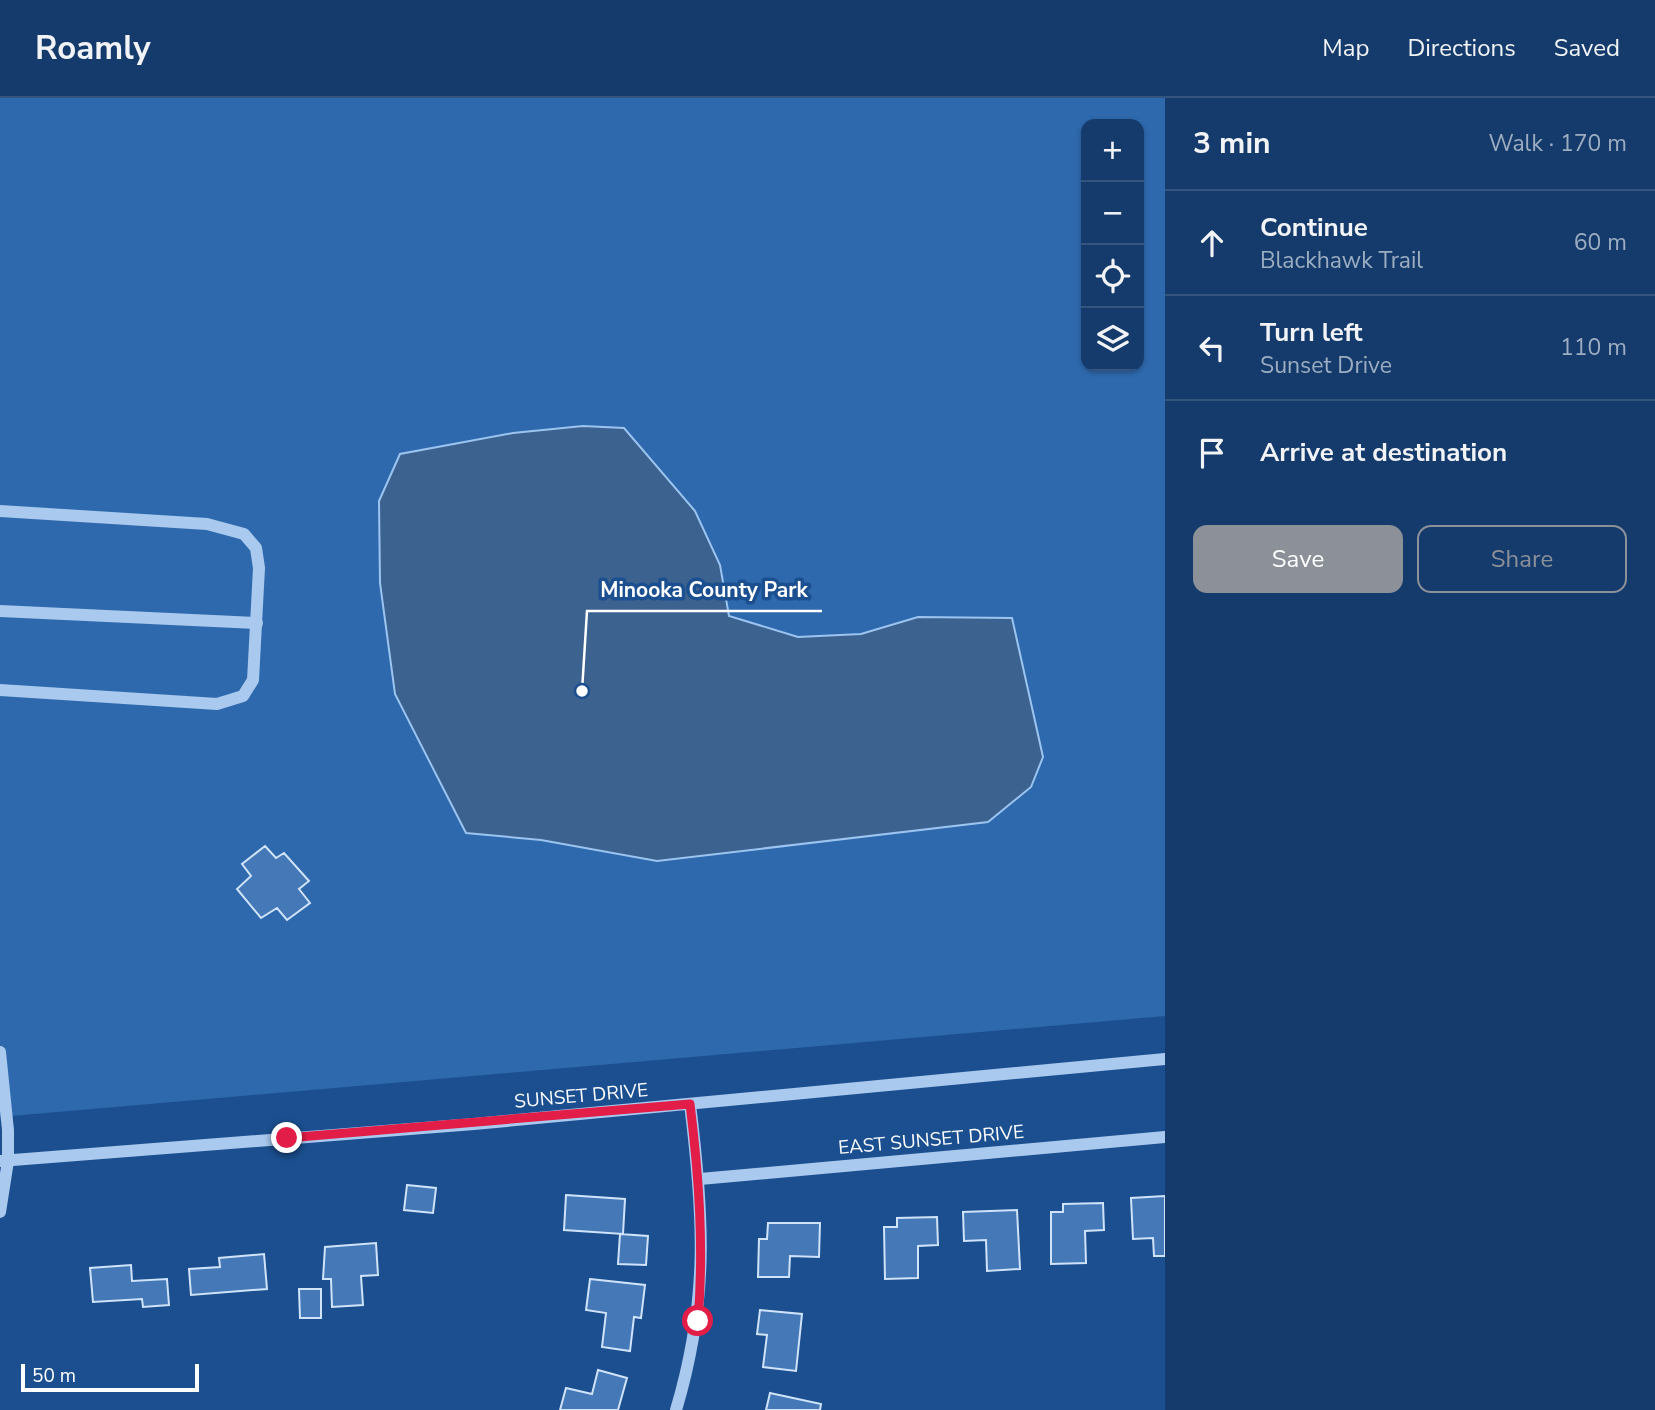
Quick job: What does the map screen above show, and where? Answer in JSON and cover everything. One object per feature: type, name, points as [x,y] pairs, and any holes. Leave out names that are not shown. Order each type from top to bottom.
[{"type":"street","points":[[0,511],[207,524],[244,534],[256,548],[259,568],[253,680],[243,696],[217,704],[0,690]]},
{"type":"street","points":[[0,611],[257,623]]},
{"type":"street","points":[[0,1052],[4,1161],[0,1212]]},
{"type":"street","name":"SUNSET DRIVE","points":[[4,1161],[690,1104],[1165,1059]]},
{"type":"street","points":[[676,1410],[698,1321],[702,1270],[700,1179],[690,1104]]},
{"type":"street","name":"EAST SUNSET DRIVE","points":[[700,1179],[1165,1137]]},
{"type":"shaded area","points":[[0,98],[1165,98],[1165,1016],[0,1117]]},
{"type":"shaded area","points":[[583,426],[624,428],[695,511],[720,565],[729,616],[798,637],[861,634],[918,617],[1012,618],[1043,757],[1031,787],[988,822],[657,861],[541,840],[466,833],[395,694],[380,583],[379,501],[400,454],[513,433]]},
{"type":"building","points":[[265,846],[276,858],[284,853],[309,881],[299,889],[310,903],[287,920],[277,908],[261,918],[237,889],[251,876],[242,864]]},
{"type":"building","points":[[407,1185],[436,1188],[433,1213],[404,1210]]},
{"type":"building","points":[[566,1195],[625,1199],[623,1234],[564,1230]]},
{"type":"building","points":[[1165,1196],[1165,1256],[1154,1256],[1153,1238],[1133,1239],[1131,1198]]},
{"type":"building","points":[[1103,1203],[1104,1230],[1085,1231],[1086,1263],[1051,1264],[1051,1212],[1063,1212],[1063,1204]]},
{"type":"building","points":[[1017,1210],[1020,1269],[987,1271],[986,1240],[964,1241],[963,1212]]},
{"type":"building","points":[[937,1217],[938,1245],[918,1246],[918,1278],[885,1279],[884,1227],[897,1227],[897,1218]]},
{"type":"building","points":[[768,1223],[820,1223],[819,1257],[790,1256],[789,1277],[758,1277],[759,1239],[767,1239]]},
{"type":"building","points":[[620,1234],[648,1236],[646,1265],[618,1264]]},
{"type":"building","points":[[376,1243],[378,1275],[361,1276],[363,1305],[332,1307],[331,1279],[323,1279],[325,1247]]},
{"type":"building","points":[[264,1254],[267,1289],[191,1295],[189,1269],[220,1267],[219,1258]]},
{"type":"building","points":[[131,1265],[132,1281],[167,1279],[169,1305],[143,1307],[142,1299],[93,1302],[90,1268]]},
{"type":"building","points":[[590,1279],[645,1285],[641,1318],[634,1317],[630,1351],[602,1347],[606,1313],[586,1310]]},
{"type":"building","points":[[299,1289],[321,1289],[321,1318],[300,1318]]},
{"type":"building","points":[[760,1310],[802,1314],[796,1371],[763,1367],[767,1335],[757,1334]]},
{"type":"building","points":[[598,1370],[627,1378],[618,1410],[560,1410],[566,1388],[592,1394]]},
{"type":"building","points":[[770,1393],[821,1404],[820,1410],[766,1410]]},
{"type":"place","name":"Minooka County Park","points":[[582,691]]},
{"type":"route","points":[[287,1138],[690,1104],[700,1179],[702,1270],[698,1321]]}]
